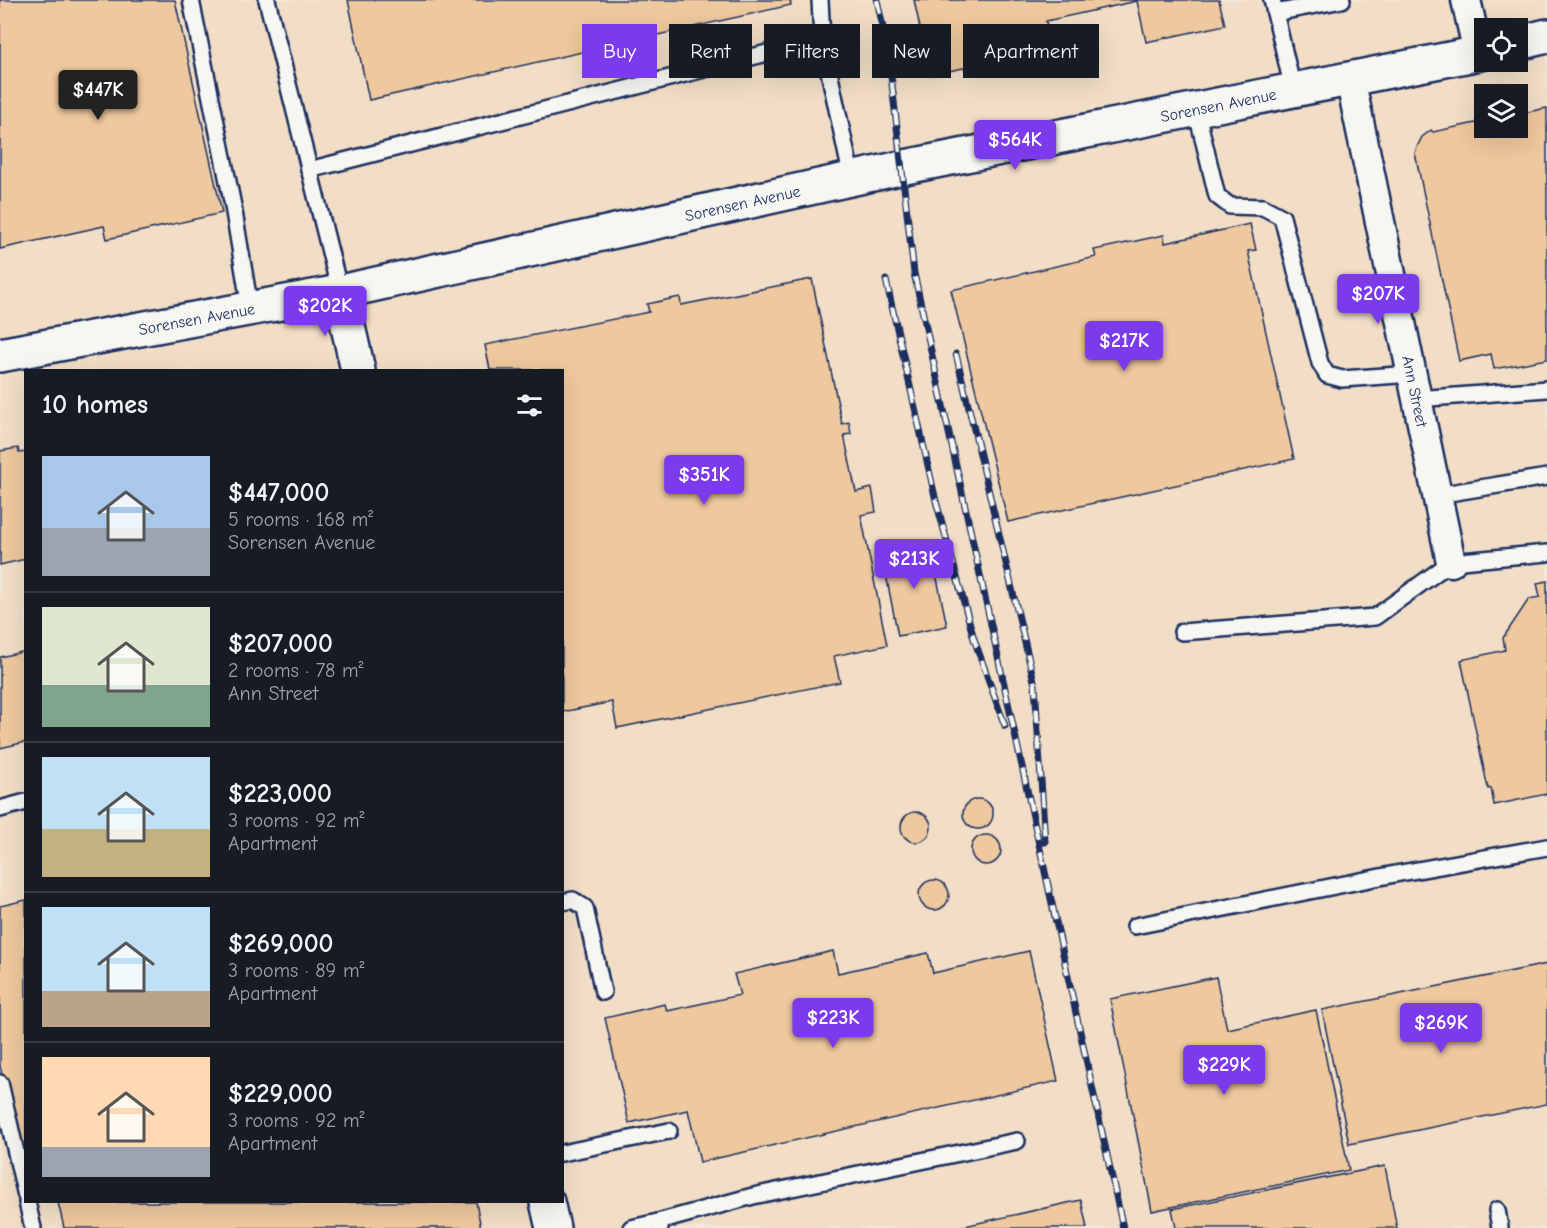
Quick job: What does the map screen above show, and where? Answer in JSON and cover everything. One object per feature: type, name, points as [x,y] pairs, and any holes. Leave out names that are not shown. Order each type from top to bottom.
[{"type":"street","points":[[1466,0],[1474,26]]},
{"type":"street","points":[[1528,41],[1547,36]]},
{"type":"street","name":"Sorensen Avenue","points":[[0,355],[340,292],[852,179],[1474,54]]},
{"type":"street","name":"Ann Street","points":[[1350,78],[1451,562]]},
{"type":"street","points":[[340,292],[358,369]]},
{"type":"street","points":[[547,1203],[553,1228]]},
{"type":"lane","points":[[191,0],[233,206],[250,308]]},
{"type":"lane","points":[[267,0],[340,292]]},
{"type":"lane","points":[[820,0],[821,24]]},
{"type":"lane","points":[[1293,89],[1273,7],[1342,0]]},
{"type":"lane","points":[[309,170],[764,54]]},
{"type":"lane","points":[[830,78],[852,179]]},
{"type":"lane","points":[[1196,108],[1216,196],[1230,207],[1263,207],[1282,217],[1320,363],[1327,375],[1342,379],[1414,386],[1547,389]]},
{"type":"lane","points":[[1437,495],[1547,477]]},
{"type":"lane","points":[[1182,632],[1375,617],[1451,562],[1547,552]]},
{"type":"lane","points":[[0,809],[24,803]]},
{"type":"lane","points":[[1135,926],[1395,874],[1547,847]]},
{"type":"lane","points":[[564,902],[573,900],[585,908],[603,992]]},
{"type":"lane","points":[[0,1083],[24,1187]]},
{"type":"lane","points":[[564,1153],[669,1131]]},
{"type":"lane","points":[[631,1228],[659,1225],[753,1196],[1017,1141]]},
{"type":"lane","points":[[27,1203],[33,1228]]},
{"type":"lane","points":[[1497,1210],[1500,1228]]},
{"type":"shaded area","points":[[0,0],[1547,0],[1547,1228],[0,1228]]},
{"type":"building","points":[[0,0],[175,0],[222,213],[107,239],[104,226],[0,249]]},
{"type":"building","points":[[348,0],[790,0],[791,5],[707,24],[669,24],[669,32],[657,35],[657,24],[582,24],[582,52],[369,100]]},
{"type":"building","points":[[914,0],[1219,0],[1225,25],[1146,42],[1137,1],[1046,21],[1047,24],[963,24],[963,68],[951,71],[951,24],[919,24]]},
{"type":"building","points":[[1547,108],[1547,359],[1494,369],[1491,354],[1459,361],[1415,153],[1422,137],[1431,130],[1433,132],[1474,123],[1474,138],[1528,138],[1528,112]]},
{"type":"building","points":[[1250,224],[1256,250],[1248,251],[1294,459],[1008,522],[951,290],[1096,257],[1094,250],[1164,235],[1165,243]]},
{"type":"building","points":[[812,279],[842,424],[849,422],[851,434],[844,435],[856,492],[872,488],[876,512],[861,515],[887,645],[834,656],[840,682],[617,728],[612,702],[564,712],[564,369],[490,369],[485,345],[649,312],[647,304],[680,297],[681,305]]},
{"type":"building","points":[[18,448],[19,453],[24,452],[24,559],[0,565],[0,451]]},
{"type":"building","points":[[930,545],[947,626],[898,636],[882,554]]},
{"type":"building","points":[[1547,581],[1547,794],[1494,805],[1491,788],[1488,789],[1461,660],[1505,650],[1503,638],[1529,599],[1540,597],[1537,583]]},
{"type":"building","points":[[24,651],[24,742],[0,748],[0,657]]},
{"type":"building","points":[[978,799],[989,803],[993,814],[989,825],[978,829],[967,825],[963,814],[967,803]]},
{"type":"building","points":[[916,812],[927,816],[931,827],[927,838],[916,842],[905,838],[901,827],[905,816]]},
{"type":"building","points":[[986,835],[997,839],[1001,850],[997,861],[986,865],[975,861],[971,850],[975,839]]},
{"type":"building","points":[[934,880],[945,884],[949,895],[945,906],[934,910],[923,906],[919,895],[923,884]]},
{"type":"building","points":[[24,900],[24,1173],[0,1066],[0,906]]},
{"type":"building","points":[[833,951],[838,973],[928,953],[933,973],[1029,951],[1058,1081],[700,1162],[688,1110],[629,1123],[605,1018],[665,1004],[667,1011],[740,995],[734,974]]},
{"type":"building","points":[[1547,964],[1547,1104],[1349,1144],[1322,1010]]},
{"type":"building","points":[[1216,977],[1227,1029],[1316,1010],[1349,1170],[1152,1211],[1110,999]]},
{"type":"building","points":[[1385,1166],[1397,1228],[1176,1228],[1172,1209]]},
{"type":"building","points":[[1081,1200],[1087,1228],[956,1228]]},
{"type":"building","points":[[58,1203],[476,1203],[481,1228],[64,1228]]},
{"type":"railway","points":[[877,0],[888,50],[914,273],[1123,1228]]},
{"type":"railway","points":[[886,280],[936,501],[974,639],[1005,726]]},
{"type":"railway","points":[[956,354],[1035,685],[1045,842]]}]
